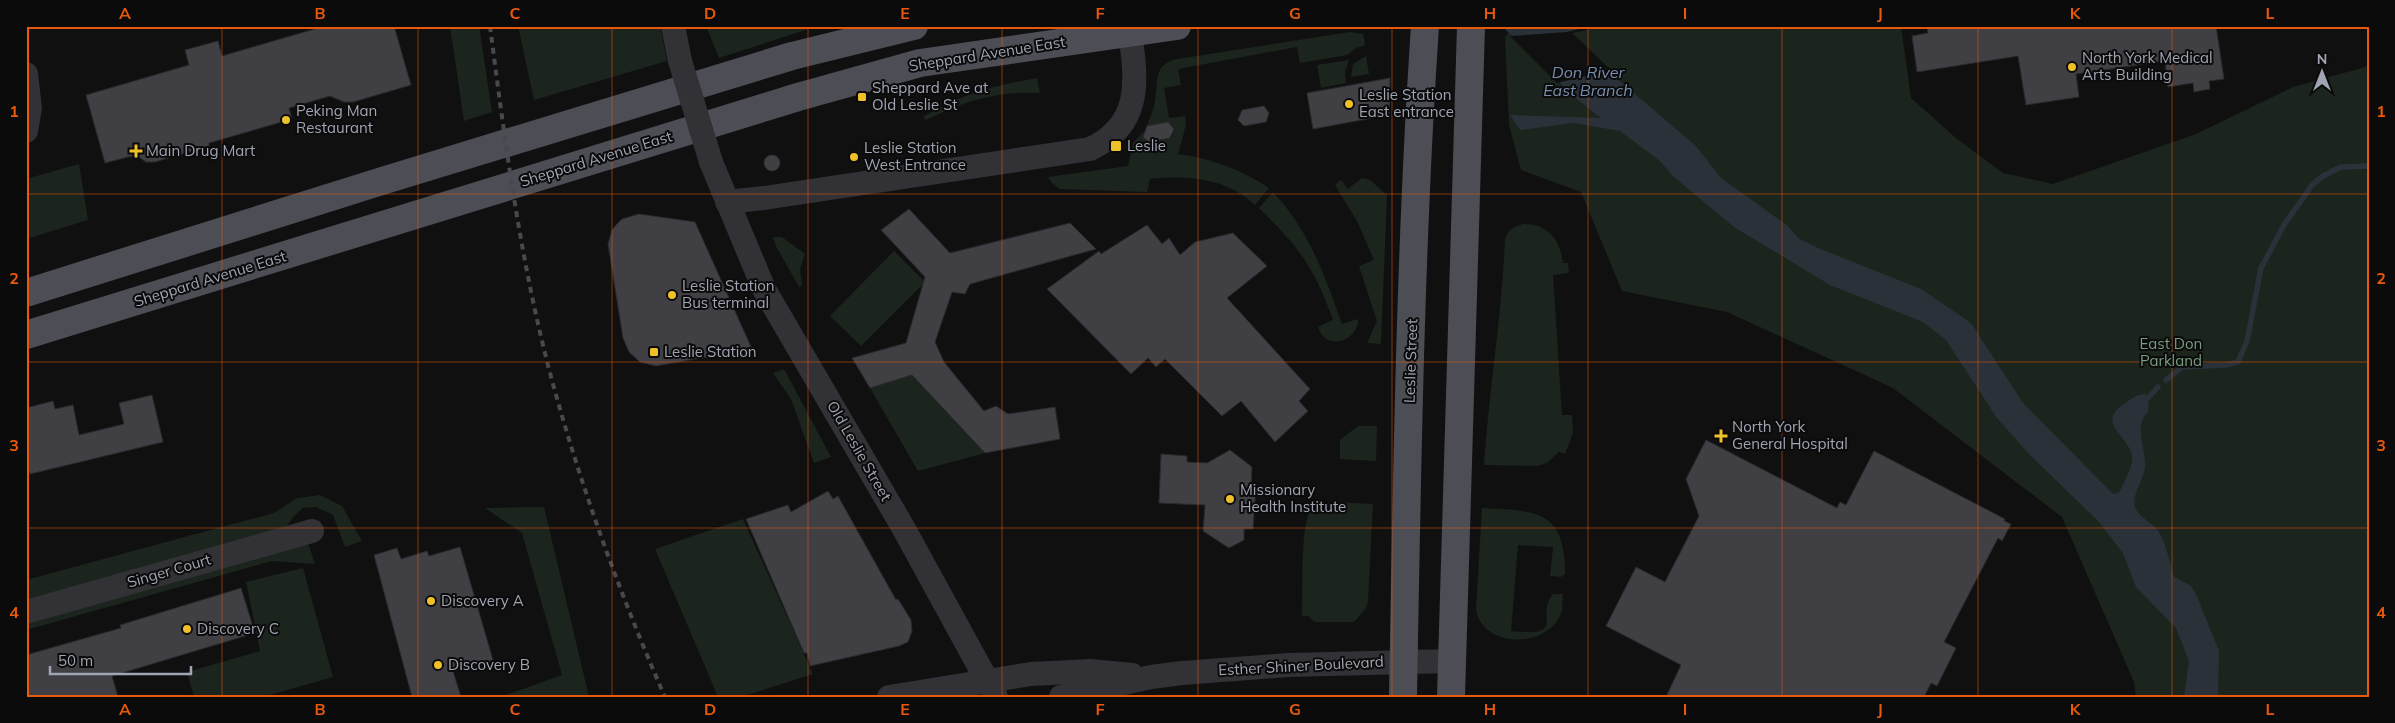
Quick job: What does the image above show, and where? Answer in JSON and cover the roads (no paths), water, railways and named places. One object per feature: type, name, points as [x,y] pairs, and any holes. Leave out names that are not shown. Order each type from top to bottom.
[{"type":"main road","points":[[26,293],[382,180],[792,56],[914,26]]},
{"type":"main road","name":"Sheppard Avenue East","points":[[26,336],[762,108],[920,63],[1176,26]]},
{"type":"main road","name":"Leslie Street","points":[[1403,697],[1406,480],[1419,123],[1425,26]]},
{"type":"main road","points":[[1451,697],[1471,26]]},
{"type":"street","name":"Old Leslie Street","points":[[673,26],[680,62],[711,162],[764,289],[894,512],[992,688]]},
{"type":"street","points":[[727,202],[773,197],[1090,149],[1103,143],[1116,130],[1131,108],[1136,72],[1130,33]]},
{"type":"street","points":[[26,74],[30,108],[26,131]]},
{"type":"street","name":"Singer Court","points":[[26,612],[312,530]]},
{"type":"street","name":"Esther Shiner Boulevard","points":[[1061,697],[1151,677],[1288,665],[1451,661]]},
{"type":"street","name":"Esther Shiner Boulevard","points":[[889,697],[992,688],[1031,674],[1090,671],[1151,677]]},
{"type":"water","name":"Don River East Branch","points":[[1502,26],[1591,26],[1567,32],[1616,78],[1695,145],[1721,178],[1788,226],[1798,238],[1818,248],[1921,289],[1971,323],[2023,403],[2113,494],[2119,493],[2130,470],[2132,456],[2130,449],[2113,424],[2113,417],[2116,411],[2124,404],[2139,395],[2145,394],[2149,397],[2148,412],[2141,424],[2145,466],[2135,497],[2135,507],[2140,515],[2159,532],[2174,577],[2191,586],[2196,594],[2219,651],[2218,697],[2184,697],[2189,661],[2176,628],[2136,587],[2123,553],[2099,522],[2029,454],[1997,418],[1946,340],[1923,322],[1830,285],[1734,227],[1674,177],[1660,161],[1620,131],[1574,123],[1520,130],[1510,115],[1601,118],[1572,95]]},
{"type":"waterway","points":[[2166,380],[2182,367],[2226,365],[2238,362],[2247,341],[2261,268],[2284,225],[2312,185],[2323,176],[2341,167],[2369,166]]},
{"type":"waterway","points":[[2149,397],[2158,387]]},
{"type":"railway","points":[[490,26],[516,212],[544,349],[567,434],[592,510],[619,586],[665,697]]},
{"type":"place","name":"North York Medical Arts Building","points":[[2072,67]]},
{"type":"place","name":"Sheppard Ave at Old Leslie St","points":[[862,97]]},
{"type":"place","name":"Leslie Station East entrance","points":[[1349,104]]},
{"type":"place","name":"Peking Man Restaurant","points":[[286,120]]},
{"type":"place","name":"Leslie","points":[[1116,146]]},
{"type":"place","name":"Main Drug Mart","points":[[136,151]]},
{"type":"place","name":"Leslie Station West Entrance","points":[[854,157]]},
{"type":"place","name":"Leslie Station Bus terminal","points":[[672,295]]},
{"type":"place","name":"Leslie Station","points":[[654,352]]},
{"type":"place","name":"North York General Hospital","points":[[1721,436]]},
{"type":"place","name":"Missionary Health Institute","points":[[1230,499]]},
{"type":"place","name":"Discovery A","points":[[431,601]]},
{"type":"place","name":"Discovery C","points":[[187,629]]},
{"type":"place","name":"Discovery B","points":[[438,665]]},
{"type":"park label","name":"East Don Parkland","points":[[2171,352]]}]
